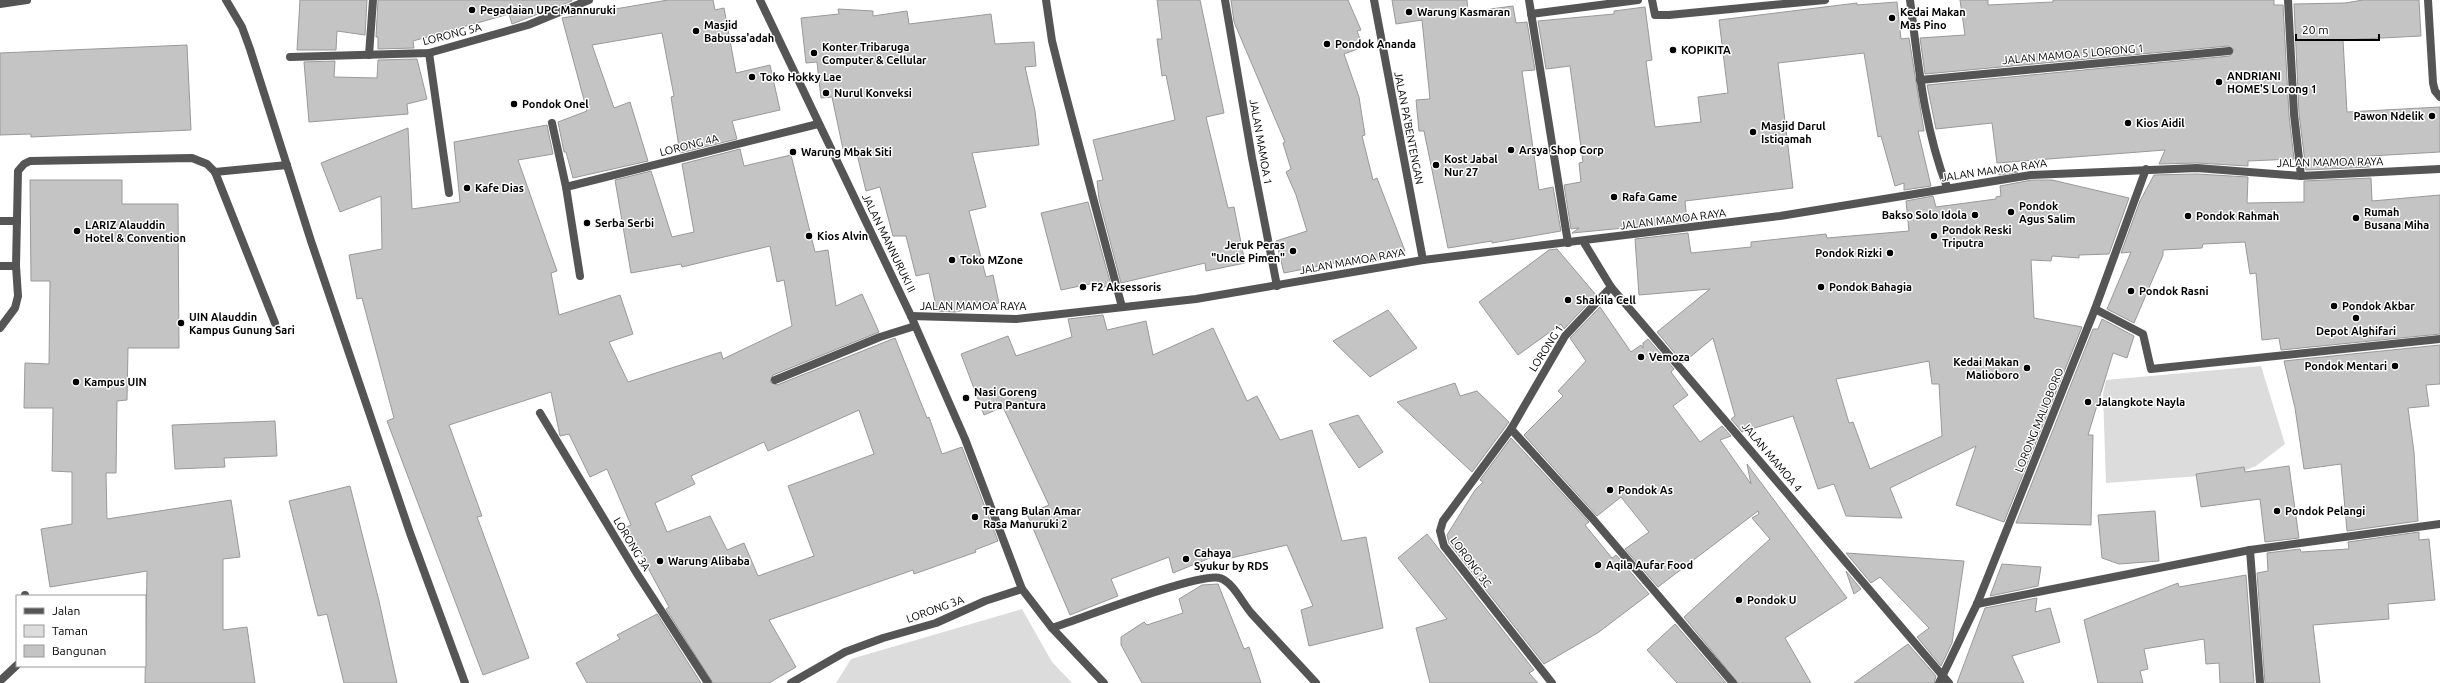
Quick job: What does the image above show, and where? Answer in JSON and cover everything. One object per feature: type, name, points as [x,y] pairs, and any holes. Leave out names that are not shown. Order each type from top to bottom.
[{"type":"street","points":[[0,4],[27,0]]},
{"type":"street","points":[[226,0],[242,27],[250,49],[286,165],[410,533],[465,683]]},
{"type":"street","points":[[369,55],[373,0]]},
{"type":"street","name":"LORONG 5A","points":[[290,57],[428,53],[528,25],[589,0]]},
{"type":"street","name":"JALAN MANNURUKI II","points":[[760,0],[911,316],[965,439],[1022,589],[1052,628],[1104,683]]},
{"type":"street","points":[[1046,0],[1057,62],[1122,306]]},
{"type":"street","name":"JALAN MAMOA 1","points":[[1226,0],[1252,158],[1277,286]]},
{"type":"street","name":"JALAN PA'BENTENGAN","points":[[1374,0],[1423,260]]},
{"type":"street","points":[[1529,0],[1545,111],[1568,243]]},
{"type":"street","points":[[1531,14],[1638,0]]},
{"type":"street","points":[[1652,0],[1655,14],[1669,15],[1826,0]]},
{"type":"street","points":[[1910,0],[1920,80],[1938,164],[1947,187]]},
{"type":"street","points":[[2288,0],[2294,114],[2301,176]]},
{"type":"street","points":[[2428,0],[2433,83],[2435,91],[2440,97]]},
{"type":"street","name":"JALAN MAMOA 5 LORONG 1","points":[[1920,80],[2229,51]]},
{"type":"street","points":[[428,53],[448,192]]},
{"type":"street","points":[[552,123],[566,187],[580,276]]},
{"type":"street","name":"LORONG 4A","points":[[566,187],[818,124]]},
{"type":"street","points":[[1,325],[15,308],[18,296],[16,266],[18,171],[24,164],[30,161],[192,158],[207,164],[215,172],[276,323]]},
{"type":"street","points":[[215,172],[286,165]]},
{"type":"street","name":"JALAN MAMOA RAYA","points":[[911,316],[1016,319],[1122,306],[1196,299],[1423,260],[1780,216],[2031,174],[2197,168],[2301,176],[2440,169]]},
{"type":"street","name":"LORONG MALIOBORO","points":[[1941,679],[1977,604],[2095,309],[2146,169]]},
{"type":"street","points":[[0,221],[17,221]]},
{"type":"street","name":"JALAN MAMOA 4","points":[[1583,241],[1611,287],[1941,679],[1949,683]]},
{"type":"street","points":[[0,266],[16,266]]},
{"type":"street","name":"LORONG 1","points":[[1510,429],[1565,336],[1611,287]]},
{"type":"street","points":[[2095,309],[2143,334],[2151,369],[2440,339]]},
{"type":"street","points":[[775,380],[880,337],[915,326]]},
{"type":"street","name":"LORONG 3A","points":[[540,414],[636,572],[708,683]]},
{"type":"street","points":[[1510,429],[1592,518],[1734,683]]},
{"type":"street","name":"LORONG 3C","points":[[1510,429],[1443,521],[1440,537],[1444,546],[1552,683]]},
{"type":"street","points":[[1977,604],[2250,550],[2440,524]]},
{"type":"street","points":[[2250,550],[2260,683]]},
{"type":"street","points":[[1052,628],[1183,582],[1207,577],[1220,578],[1228,584],[1250,612],[1316,683]]},
{"type":"street","name":"LORONG 3A","points":[[791,683],[845,652],[883,638],[936,623],[985,602],[1022,589]]},
{"type":"street","points":[[0,681],[16,666]]},
{"type":"green space","points":[[2261,366],[2285,444],[2256,466],[2239,473],[2106,483],[2103,394],[2106,380]]},
{"type":"green space","points":[[1022,609],[1052,662],[1072,683],[836,683],[851,659]]},
{"type":"building","points":[[300,0],[367,0],[365,35],[337,31],[336,50],[297,50]]},
{"type":"building","points":[[378,0],[572,1],[512,24],[509,14],[413,41],[414,48],[378,49],[378,37],[376,37]]},
{"type":"building","points":[[668,0],[713,0],[715,10],[724,8],[736,73],[770,65],[780,110],[732,121],[737,139],[680,153],[671,97],[674,96],[662,33],[592,45],[614,108],[630,102],[648,161],[573,178],[566,152],[564,152],[558,122],[587,111],[562,18]]},
{"type":"building","points":[[1157,0],[1200,0],[1224,113],[1206,117],[1228,208],[1234,207],[1245,263],[1206,271],[1205,263],[1121,283],[1099,199],[1097,181],[1103,180],[1093,140],[1175,120],[1166,75],[1162,76],[1157,39],[1162,39]]},
{"type":"building","points":[[1231,0],[1348,0],[1361,30],[1357,31],[1363,47],[1344,54],[1359,97],[1365,135],[1362,136],[1373,180],[1377,178],[1405,251],[1372,262],[1370,256],[1284,273],[1276,241],[1307,231],[1296,195],[1286,172],[1291,169],[1283,143],[1285,142],[1234,22]]},
{"type":"building","points":[[1392,0],[1467,0],[1468,12],[1513,6],[1516,23],[1527,22],[1535,70],[1522,71],[1539,190],[1553,187],[1561,231],[1492,243],[1492,241],[1448,248],[1424,131],[1419,131],[1416,100],[1430,99],[1422,20],[1396,24]]},
{"type":"building","points":[[1960,0],[1988,0],[1988,5],[2053,2],[2053,0],[2274,0],[2274,5],[2283,5],[2289,115],[2294,159],[2248,161],[2248,166],[2197,163],[2159,164],[2165,150],[1997,163],[1992,123],[1936,129],[1927,85],[2230,56],[2234,50],[2228,46],[1925,74],[1920,38],[1965,35]]},
{"type":"building","points":[[2363,0],[2419,0],[2421,36],[2343,40],[2347,112],[2440,107],[2440,152],[2370,156],[2370,167],[2306,170],[2299,114],[2294,4],[2345,3]]},
{"type":"building","points":[[1897,2],[1901,39],[1909,38],[1924,131],[1918,131],[1931,186],[1904,190],[1904,183],[1895,186],[1881,136],[1878,137],[1864,53],[1778,63],[1793,188],[1685,201],[1687,222],[1572,233],[1579,228],[1571,229],[1564,185],[1581,182],[1579,163],[1583,162],[1570,66],[1546,69],[1538,21],[1614,14],[1614,11],[1645,7],[1652,60],[1646,61],[1655,127],[1701,122],[1698,97],[1728,93],[1719,20],[1857,3],[1857,5]]},
{"type":"building","points":[[838,9],[873,11],[873,16],[907,11],[909,24],[991,14],[995,44],[1034,42],[1036,66],[1025,67],[1035,111],[1039,145],[972,153],[986,207],[969,211],[986,277],[993,275],[999,303],[955,312],[937,311],[929,273],[916,276],[906,236],[893,236],[880,187],[866,191],[855,146],[843,149],[832,97],[821,98],[817,62],[806,63],[801,18],[839,14]]},
{"type":"building","points":[[187,45],[191,130],[31,137],[31,134],[0,135],[0,53]]},
{"type":"building","points":[[417,59],[427,99],[407,104],[408,114],[309,122],[304,62],[335,61],[334,77],[377,78],[378,60]]},
{"type":"building","points":[[547,125],[553,154],[518,160],[557,271],[551,273],[559,315],[620,295],[633,334],[609,342],[628,382],[721,352],[723,359],[792,326],[784,280],[777,282],[770,246],[682,267],[681,264],[631,273],[615,180],[651,171],[672,237],[694,232],[682,164],[740,149],[744,166],[791,155],[815,252],[828,250],[836,306],[862,294],[879,332],[773,375],[770,382],[777,385],[895,338],[927,418],[929,417],[942,454],[962,447],[998,541],[975,550],[976,552],[914,574],[913,570],[769,620],[796,667],[769,683],[713,683],[666,609],[669,607],[626,527],[631,525],[607,469],[590,477],[569,434],[560,436],[551,392],[449,425],[482,516],[477,517],[529,658],[483,675],[387,421],[394,418],[362,298],[357,299],[349,255],[382,249],[381,196],[340,212],[321,163],[408,128],[412,209],[460,202],[454,142]],"holes":[[[859,410],[874,454],[788,486],[814,556],[758,576],[744,543],[727,550],[710,516],[667,532],[655,503],[695,484],[691,476],[764,442],[768,451]]]},
{"type":"building","points":[[1998,167],[2018,172],[1999,175]]},
{"type":"building","points":[[2197,174],[2248,177],[2247,203],[2304,202],[2304,181],[2371,178],[2372,201],[2440,195],[2440,334],[2281,350],[2279,338],[2262,340],[2256,273],[2250,274],[2245,242],[2203,244],[2202,248],[2163,250],[2163,255],[2134,323],[2107,309],[2131,252],[2121,253],[2140,201],[2154,175]]},
{"type":"building","points":[[30,180],[122,180],[122,204],[178,204],[179,348],[128,348],[127,400],[117,401],[116,473],[106,473],[107,519],[231,500],[240,557],[223,559],[223,630],[247,627],[255,683],[145,683],[147,571],[50,587],[41,529],[72,524],[72,472],[52,471],[53,408],[24,408],[25,363],[49,364],[50,281],[31,281]]},
{"type":"building","points":[[2032,180],[2052,180],[2129,198],[2109,254],[2079,255],[2079,258],[2052,256],[2051,261],[2031,260],[2034,318],[2082,327],[2004,522],[1956,505],[1976,446],[1890,488],[1902,518],[1846,516],[1834,484],[1818,489],[1793,416],[1742,432],[1731,419],[1735,416],[1713,338],[1683,363],[1657,332],[1710,289],[1639,295],[1635,239],[1688,233],[1691,253],[1751,247],[1751,242],[1826,234],[1827,238],[1909,231],[1906,201],[1933,196],[1936,207],[1996,199],[1996,197],[2001,196],[2000,186]],"holes":[[[1929,361],[1932,384],[1939,384],[1942,436],[1870,469],[1853,422],[1849,423],[1836,379]]]},
{"type":"building","points":[[1088,202],[1111,285],[1101,288],[1099,282],[1061,290],[1041,213]]},
{"type":"building","points":[[1557,249],[1596,295],[1564,329],[1561,324],[1518,355],[1479,302],[1549,250]]},
{"type":"building","points":[[1600,307],[1631,352],[1641,345],[1643,348],[1643,343],[1648,339],[1674,369],[1671,372],[1688,395],[1673,406],[1700,442],[1722,426],[1731,436],[1720,440],[1751,484],[1747,464],[1847,598],[1785,638],[1811,683],[1738,683],[1684,617],[1770,539],[1752,518],[1759,514],[1758,511],[1658,587],[1625,549],[1649,532],[1621,497],[1597,516],[1524,435],[1563,396],[1558,391],[1586,361],[1570,338]]},
{"type":"building","points":[[1388,310],[1417,348],[1370,377],[1333,341]]},
{"type":"building","points":[[1103,315],[1107,330],[1146,321],[1153,355],[1213,328],[1247,401],[1257,396],[1280,440],[1312,430],[1342,541],[1366,537],[1383,628],[1309,646],[1301,610],[1313,606],[1287,545],[1231,558],[1227,551],[1173,573],[1169,557],[1111,579],[1118,596],[1070,615],[1027,514],[1049,505],[1003,407],[984,415],[961,354],[1008,336],[1016,356],[1072,337],[1068,319]]},
{"type":"building","points":[[2102,319],[2134,336],[2127,358],[2113,353],[2088,435],[2093,435],[2091,525],[2016,523],[2093,329],[2098,329]]},
{"type":"building","points":[[2440,345],[2440,384],[2426,385],[2429,406],[2408,408],[2414,452],[2418,521],[2347,531],[2341,464],[2304,469],[2295,408],[2284,361]]},
{"type":"building","points":[[1455,383],[1460,396],[1477,391],[1509,422],[1472,472],[1397,402]]},
{"type":"building","points":[[1358,415],[1383,452],[1359,468],[1329,424]]},
{"type":"building","points":[[275,421],[277,456],[224,458],[225,467],[175,469],[172,425]]},
{"type":"building","points":[[1511,438],[1589,522],[1585,525],[1612,558],[1616,555],[1649,594],[1599,632],[1544,664],[1449,543],[1447,535],[1475,490],[1483,482],[1480,480]]},
{"type":"building","points":[[2289,466],[2299,538],[2265,542],[2260,499],[2201,507],[2196,474],[2244,467],[2245,472]]},
{"type":"building","points":[[350,486],[379,601],[397,683],[344,683],[327,614],[318,616],[289,501]]},
{"type":"building","points":[[2155,511],[2159,561],[2119,564],[2102,558],[2098,515]]},
{"type":"building","points":[[2419,532],[2419,540],[2429,539],[2435,600],[2388,604],[2389,619],[2313,625],[2320,683],[2265,683],[2257,573],[2268,571],[2267,553],[2300,549],[2301,552],[2349,549],[2348,542]]},
{"type":"building","points":[[1427,534],[1534,670],[1529,673],[1538,683],[1430,683],[1416,628],[1447,619],[1398,558]]},
{"type":"building","points":[[1846,553],[1964,561],[1952,643],[1941,666],[1917,637],[1929,628],[1880,577],[1871,583]]},
{"type":"building","points":[[2002,564],[2041,567],[2038,586],[1990,596]]},
{"type":"building","points":[[1846,571],[1861,589],[1854,594]]},
{"type":"building","points":[[2246,575],[2254,683],[2220,683],[2219,663],[2206,664],[2204,639],[2144,649],[2148,669],[2140,671],[2143,683],[2098,683],[2084,620],[2178,583],[2179,587]]},
{"type":"building","points":[[1218,584],[1244,649],[1249,647],[1261,683],[1142,683],[1121,645],[1121,637],[1144,622],[1147,625],[1183,613],[1179,599],[1202,585]]},
{"type":"building","points":[[2037,598],[2035,612],[2050,608],[2060,642],[2012,656],[2024,683],[1957,683],[1985,608]]},
{"type":"building","points":[[657,614],[701,683],[587,683],[576,663],[620,639],[617,635]]},
{"type":"building","points":[[1675,624],[1726,683],[1677,683],[1647,650]]},
{"type":"building","points":[[1908,644],[1936,676],[1934,683],[1854,683]]},
{"type":"place","name":"Pegadaian UPC Mannuruki","points":[[472,10]]},
{"type":"place","name":"Warung Kasmaran","points":[[1409,12]]},
{"type":"place","name":"Kedai Makan Mas Pino","points":[[1892,18]]},
{"type":"place","name":"Masjid Babussa'adah","points":[[696,31]]},
{"type":"place","name":"Pondok Ananda","points":[[1327,44]]},
{"type":"place","name":"KOPIKITA","points":[[1673,50]]},
{"type":"place","name":"Konter Tribaruga Computer & Cellular","points":[[814,53]]},
{"type":"place","name":"Toko Hokky Lae","points":[[752,77]]},
{"type":"place","name":"ANDRIANI HOME'S Lorong 1","points":[[2219,82]]},
{"type":"place","name":"Nurul Konveksi","points":[[826,93]]},
{"type":"place","name":"Pondok Onel","points":[[514,104]]},
{"type":"place","name":"Pawon Ndelik","points":[[2432,116]]},
{"type":"place","name":"Kios Aidil","points":[[2128,123]]},
{"type":"place","name":"Masjid Darul Istiqamah","points":[[1753,132]]},
{"type":"place","name":"Arsya Shop Corp","points":[[1511,150]]},
{"type":"place","name":"Warung Mbak Siti","points":[[793,152]]},
{"type":"place","name":"Kost Jabal Nur 27","points":[[1436,165]]},
{"type":"place","name":"Kafe Dias","points":[[467,188]]},
{"type":"place","name":"Rafa Game","points":[[1614,197]]},
{"type":"place","name":"Pondok Agus Salim","points":[[2011,212]]},
{"type":"place","name":"Bakso Solo Idola","points":[[1975,215]]},
{"type":"place","name":"Pondok Rahmah","points":[[2188,216]]},
{"type":"place","name":"Rumah Busana Miha","points":[[2356,218]]},
{"type":"place","name":"Serba Serbi","points":[[587,223]]},
{"type":"place","name":"LARIZ Alauddin Hotel & Convention","points":[[77,231]]},
{"type":"place","name":"Kios Alvin","points":[[809,236]]},
{"type":"place","name":"Pondok Reski Triputra","points":[[1934,236]]},
{"type":"place","name":"Jeruk Peras \"Uncle Pimen\"","points":[[1293,251]]},
{"type":"place","name":"Pondok Rizki","points":[[1890,253]]},
{"type":"place","name":"Toko MZone","points":[[952,260]]},
{"type":"place","name":"F2 Aksessoris","points":[[1083,287]]},
{"type":"place","name":"Pondok Bahagia","points":[[1821,287]]},
{"type":"place","name":"Pondok Rasni","points":[[2131,291]]},
{"type":"place","name":"Shakila Cell","points":[[1568,300]]},
{"type":"place","name":"Pondok Akbar","points":[[2334,306]]},
{"type":"place","name":"Depot Alghifari","points":[[2356,318]]},
{"type":"place","name":"UIN Alauddin Kampus Gunung Sari","points":[[181,323]]},
{"type":"place","name":"Vemoza","points":[[1641,357]]},
{"type":"place","name":"Pondok Mentari","points":[[2395,366]]},
{"type":"place","name":"Kedai Makan Malioboro","points":[[2027,368]]},
{"type":"place","name":"Kampus UIN","points":[[76,382]]},
{"type":"place","name":"Nasi Goreng Putra Pantura","points":[[966,398]]},
{"type":"place","name":"Jalangkote Nayla","points":[[2088,402]]},
{"type":"place","name":"Pondok As","points":[[1610,490]]},
{"type":"place","name":"Pondok Pelangi","points":[[2277,511]]},
{"type":"place","name":"Terang Bulan Amar Rasa Manuruki 2","points":[[975,517]]},
{"type":"place","name":"Cahaya Syukur by RDS","points":[[1186,559]]},
{"type":"place","name":"Warung Alibaba","points":[[660,561]]},
{"type":"place","name":"Aqila Aufar Food","points":[[1598,565]]},
{"type":"place","name":"Pondok U","points":[[1739,600]]}]
